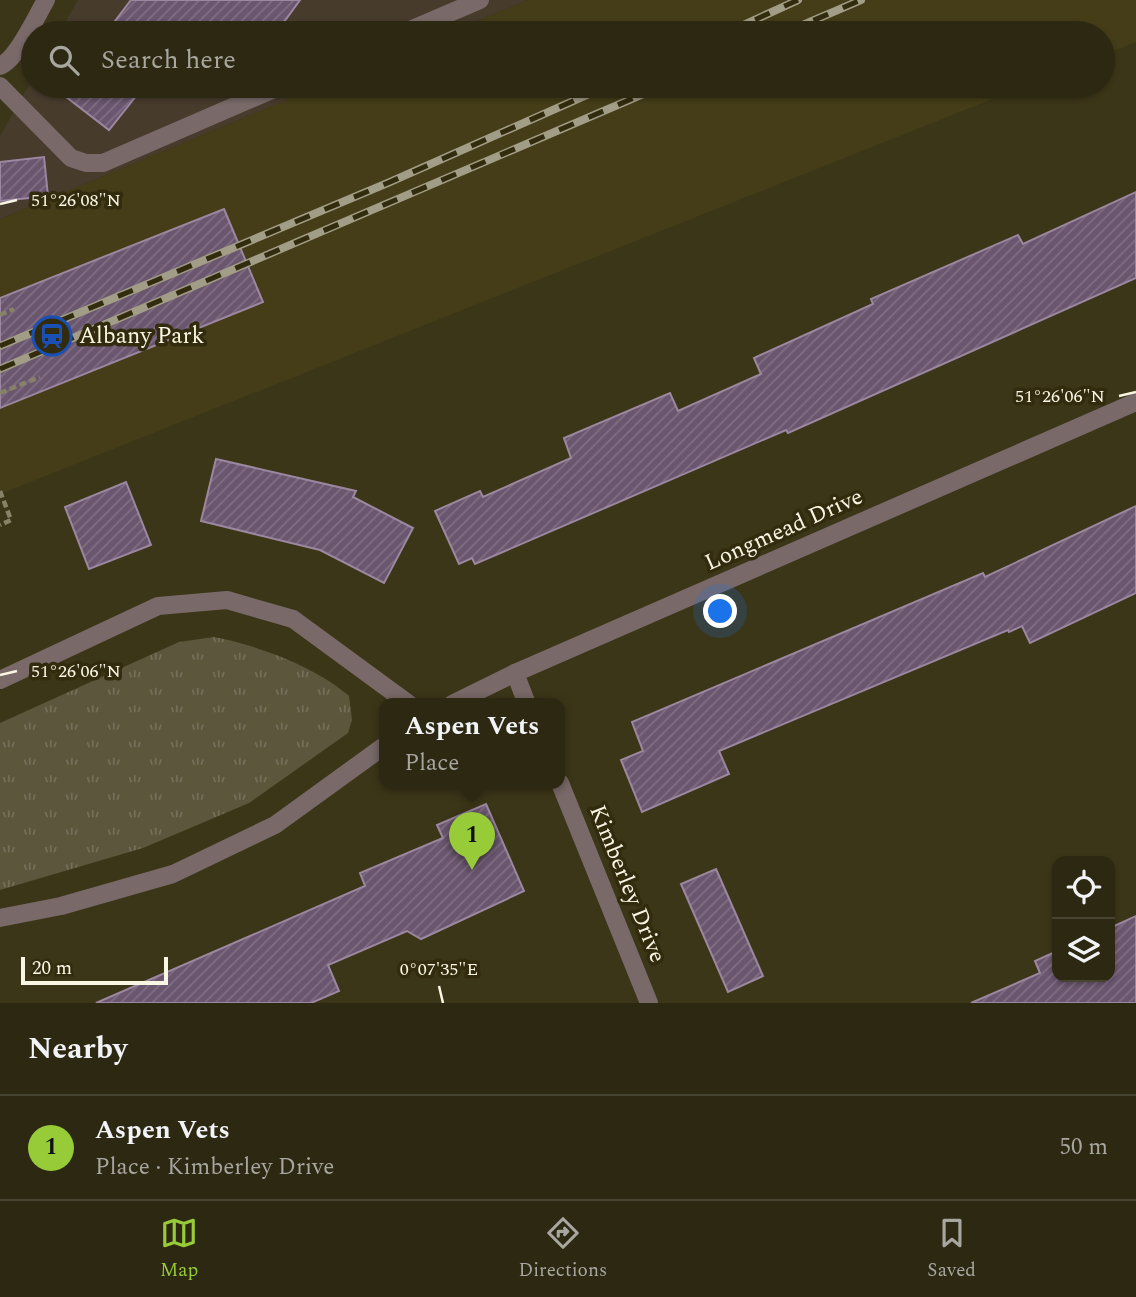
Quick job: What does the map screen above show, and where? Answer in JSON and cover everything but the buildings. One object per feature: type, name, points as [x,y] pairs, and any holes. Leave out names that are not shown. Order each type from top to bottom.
[{"type":"street","points":[[33,21],[46,0]]},
{"type":"street","points":[[431,21],[480,0]]},
{"type":"street","points":[[0,66],[6,64],[21,42]]},
{"type":"street","points":[[0,86],[71,158],[86,163],[103,163],[253,98]]},
{"type":"street","name":"Longmead Drive","points":[[464,698],[515,673],[1136,402]]},
{"type":"street","points":[[0,680],[158,606],[227,600],[293,619],[401,698]]},
{"type":"street","points":[[515,673],[525,698]]},
{"type":"street","points":[[0,918],[61,906],[173,874],[275,825],[379,750]]},
{"type":"street","name":"Kimberley Drive","points":[[561,789],[649,1003]]},
{"type":"path","points":[[0,315],[14,309]]},
{"type":"path","points":[[0,393],[40,377]]},
{"type":"path","points":[[0,491],[11,520],[0,525]]},
{"type":"shaded area","points":[[78,0],[528,0],[477,21],[66,21]]},
{"type":"shaded area","points":[[528,0],[1136,0],[1136,42],[1115,50],[1115,21],[477,21]]},
{"type":"shaded area","points":[[22,98],[292,98],[0,219],[0,136]]},
{"type":"shaded area","points":[[292,98],[995,98],[0,494],[0,219]]},
{"type":"green space","points":[[214,637],[285,659],[335,685],[349,696],[352,720],[348,733],[249,803],[143,848],[0,890],[0,723],[179,642]]},
{"type":"railway","points":[[752,21],[798,0]]},
{"type":"railway","points":[[812,21],[861,0]]},
{"type":"railway","points":[[0,346],[390,182],[580,98]]},
{"type":"railway","points":[[0,369],[634,98]]},
{"type":"place","name":"Albany Park","points":[[52,336]]},
{"type":"place","name":"Aspen Vets","points":[[472,870]]}]
